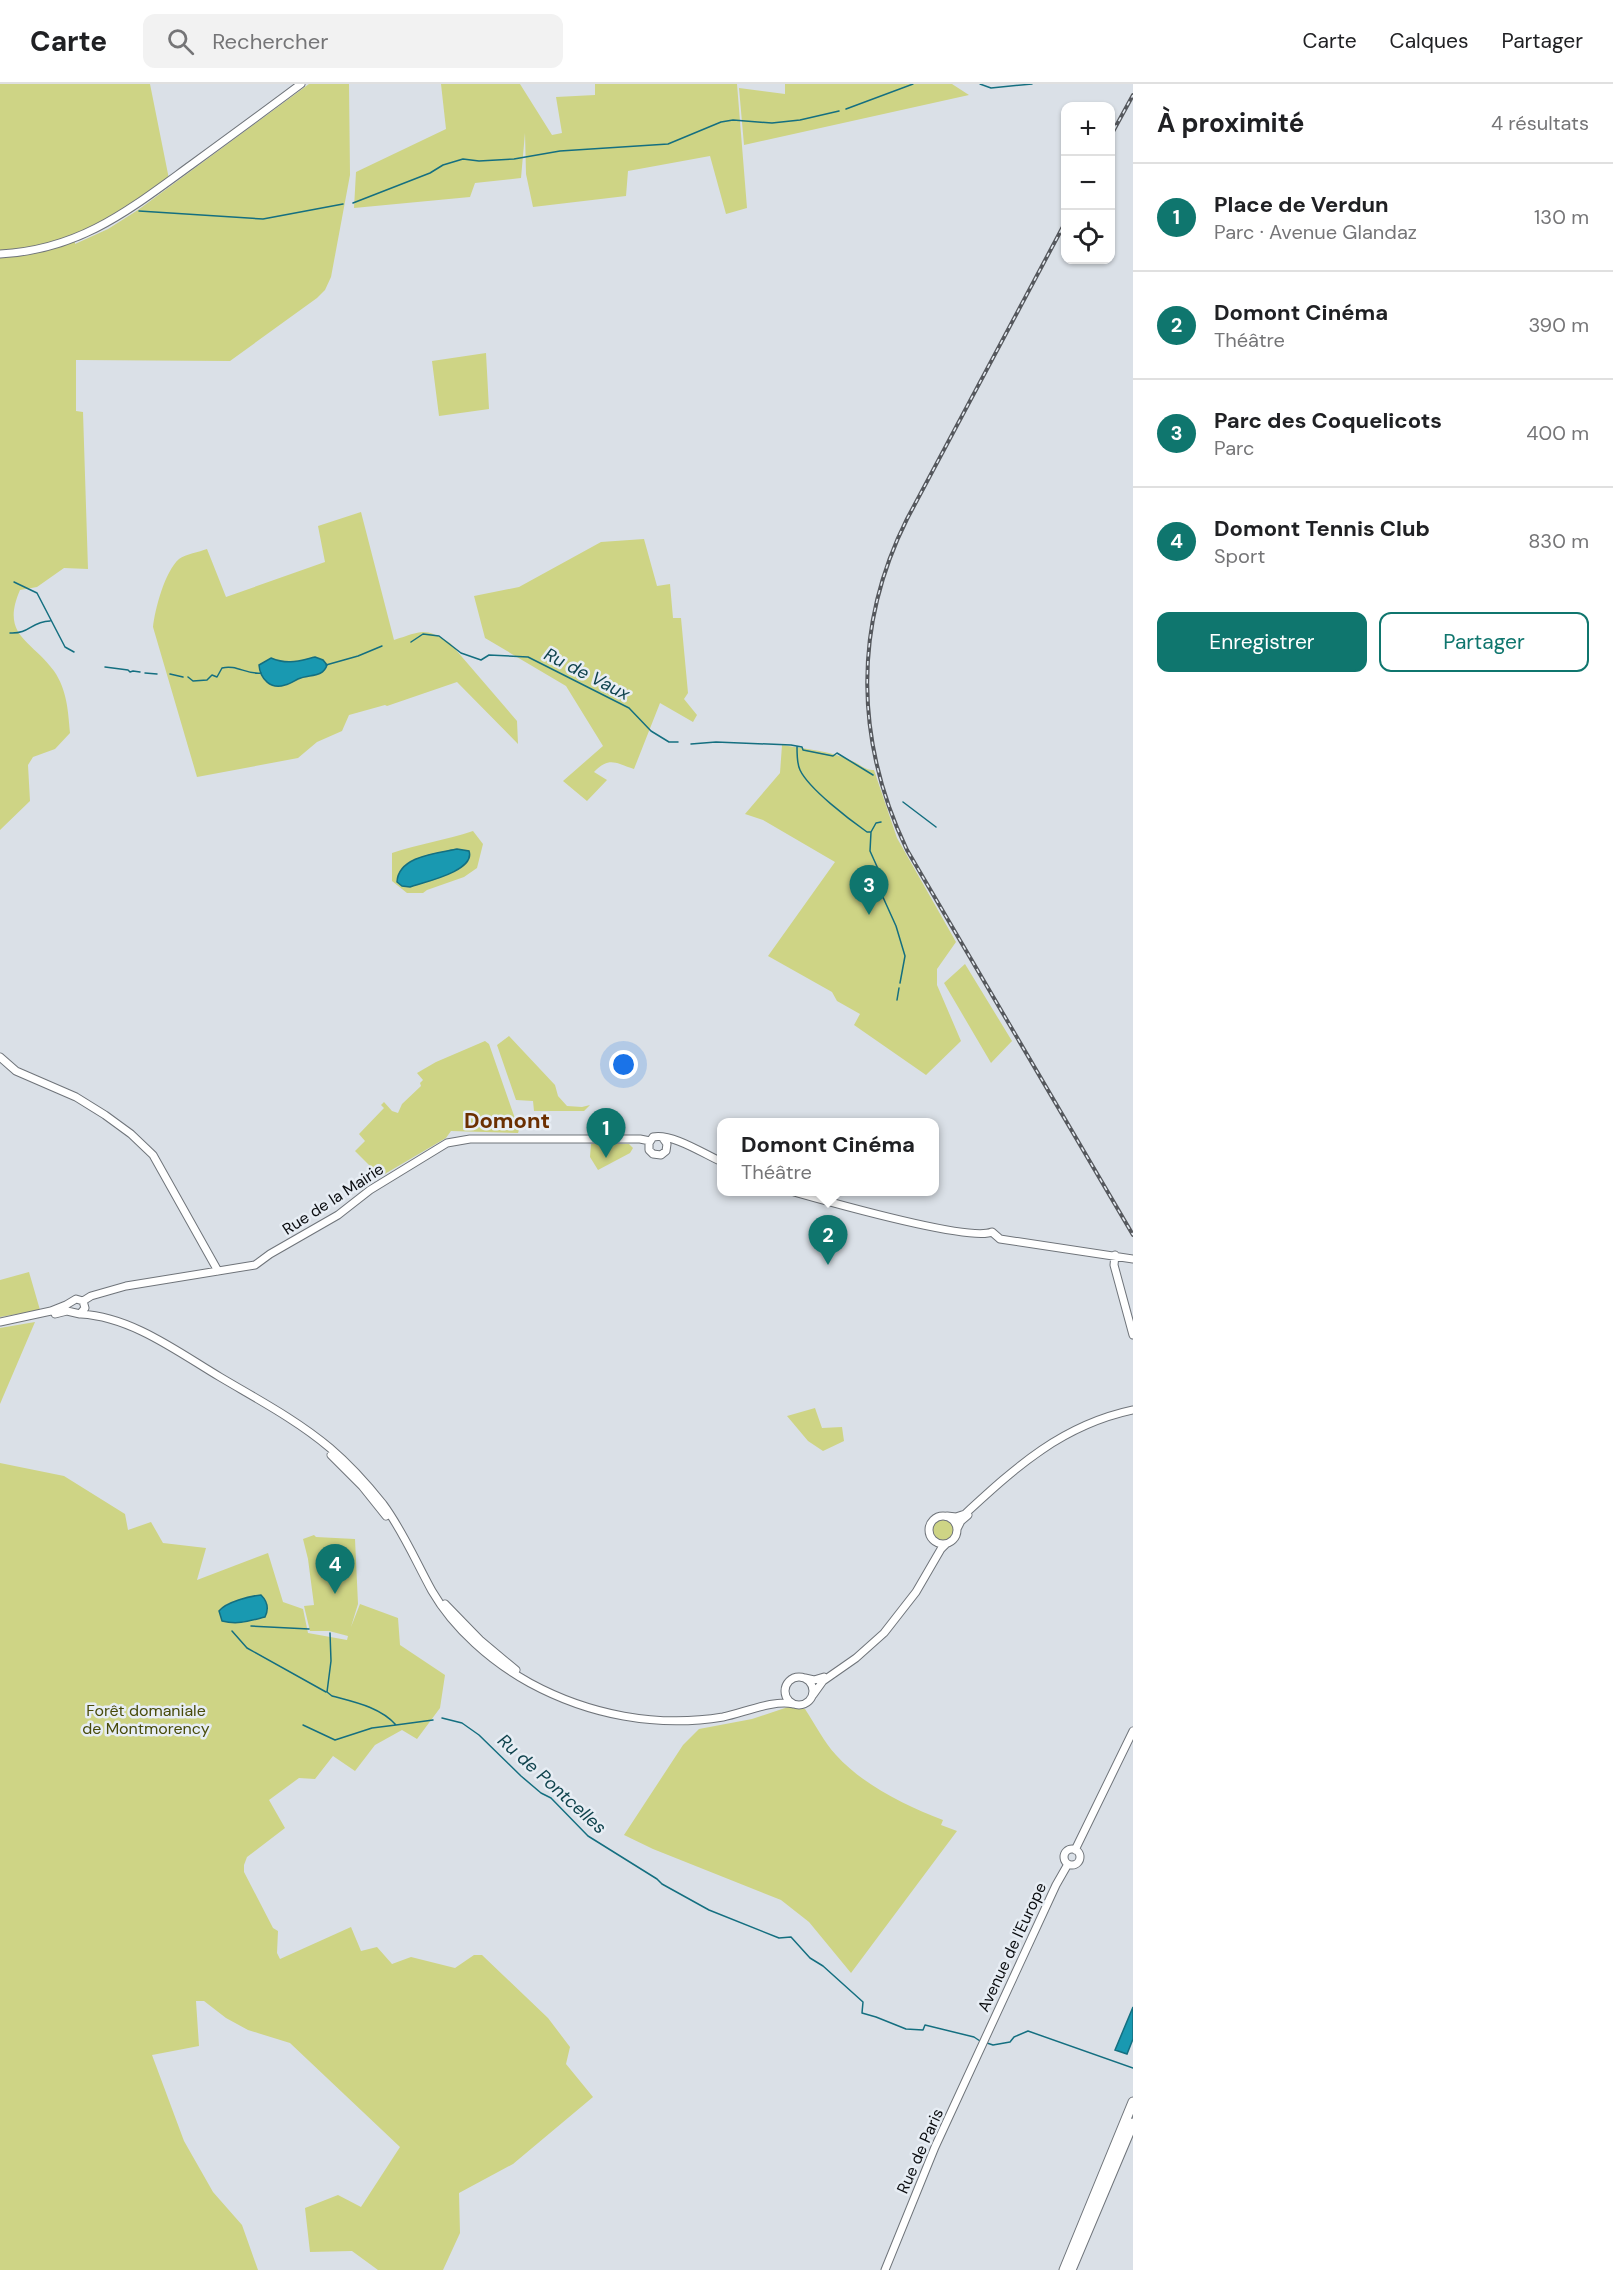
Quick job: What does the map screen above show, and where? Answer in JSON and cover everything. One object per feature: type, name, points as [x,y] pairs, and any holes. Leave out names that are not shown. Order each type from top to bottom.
[{"type":"highway","points":[[1064,2270],[1133,2102]]},
{"type":"highway","points":[[1071,2270],[1133,2123]]},
{"type":"main road","points":[[0,254],[22,252],[75,239],[120,217],[302,84]]},
{"type":"main road","points":[[0,1057],[16,1071],[76,1097],[105,1115],[132,1134],[148,1149],[178,1197],[218,1271]]},
{"type":"main road","points":[[692,1149],[680,1146],[667,1149],[661,1155],[653,1154],[648,1147],[650,1141],[656,1136],[662,1137],[679,1142],[717,1160]]},
{"type":"main road","points":[[662,1137],[667,1149]]},
{"type":"main road","name":"Rue de la Mairie","points":[[81,1309],[91,1296],[126,1286],[257,1264],[270,1254],[341,1213],[370,1190],[447,1143],[460,1140],[640,1139],[650,1141]]},
{"type":"main road","points":[[813,1196],[926,1225],[981,1234],[992,1232],[1000,1239],[1133,1259]]},
{"type":"main road","points":[[1115,1255],[1116,1272],[1133,1335]]},
{"type":"main road","points":[[0,1322],[61,1308],[76,1299],[81,1309]]},
{"type":"main road","points":[[70,1302],[69,1308],[81,1309],[92,1316],[114,1321],[142,1332],[304,1429],[362,1486],[406,1541],[446,1612],[471,1638],[509,1670],[551,1693],[600,1711],[631,1718],[688,1721],[716,1718],[768,1705],[806,1704],[823,1681],[878,1639],[901,1611],[940,1549],[954,1539],[962,1520],[993,1490],[1044,1451],[1084,1430],[1133,1411]]},
{"type":"main road","points":[[28,1317],[44,1317],[81,1309]]},
{"type":"main road","points":[[931,1565],[935,1549],[929,1533],[932,1522],[937,1517],[953,1518],[964,1514],[1012,1470],[1053,1441],[1096,1422],[1133,1411]]},
{"type":"main road","points":[[947,1516],[955,1522],[957,1529]]},
{"type":"main road","points":[[933,1540],[946,1544]]},
{"type":"main road","points":[[768,1705],[782,1696],[791,1680],[799,1677],[819,1679],[837,1668],[871,1642],[901,1611]]},
{"type":"main road","points":[[805,1678],[813,1687],[813,1695]]},
{"type":"main road","points":[[785,1691],[787,1699],[793,1704]]},
{"type":"main road","points":[[1075,1850],[1133,1731]]},
{"type":"main road","points":[[1075,1850],[1080,1855],[1080,1860],[1075,1865],[1068,1864],[1065,1858],[1066,1853],[1075,1850]]},
{"type":"main road","name":"Avenue de l'Europe","points":[[983,2044],[1068,1864]]},
{"type":"main road","name":"Rue de Paris","points":[[885,2270],[923,2175],[983,2044]]},
{"type":"green space","points":[[0,84],[150,84],[170,184],[75,239],[75,244],[108,229],[138,210],[309,84],[349,84],[350,175],[331,277],[325,290],[230,361],[76,360],[76,411],[83,412],[88,569],[64,568],[37,587],[20,590],[14,618],[21,636],[54,671],[62,685],[70,733],[55,749],[33,757],[28,765],[30,801],[0,830]]},
{"type":"green space","points":[[441,84],[520,84],[552,135],[562,133],[556,97],[595,95],[595,84],[737,84],[747,208],[726,214],[710,156],[628,171],[626,196],[533,207],[526,174],[525,133],[521,178],[475,183],[470,197],[354,208],[356,172],[446,129]]},
{"type":"green space","points":[[785,84],[952,84],[969,95],[744,145],[739,88],[785,94]]},
{"type":"green space","points":[[486,353],[489,409],[439,416],[432,361]]},
{"type":"green space","points":[[361,512],[394,640],[428,632],[450,643],[517,721],[518,744],[457,682],[387,706],[349,715],[342,731],[317,742],[298,758],[197,777],[153,627],[156,610],[169,572],[182,557],[207,549],[226,597],[325,562],[318,526]]},
{"type":"green space","points":[[644,539],[657,586],[670,584],[673,618],[681,618],[688,693],[684,699],[697,715],[693,722],[660,703],[634,769],[613,762],[599,767],[594,772],[607,780],[587,801],[563,781],[603,746],[566,686],[485,638],[474,596],[519,587],[601,542]]},
{"type":"green space","points":[[782,745],[836,755],[874,770],[897,838],[956,942],[937,969],[937,985],[961,1041],[926,1075],[854,1025],[860,1014],[837,1001],[832,992],[768,956],[835,862],[763,820],[745,814],[780,773]]},
{"type":"green space","points":[[473,831],[483,844],[477,868],[464,877],[423,893],[407,893],[392,881],[392,853]]},
{"type":"green space","points":[[965,964],[1012,1041],[991,1063],[944,983]]},
{"type":"green space","points":[[509,1036],[555,1085],[558,1096],[567,1106],[590,1105],[584,1111],[534,1111],[533,1101],[516,1100],[497,1045]]},
{"type":"green space","points":[[485,1041],[489,1044],[519,1130],[518,1133],[451,1131],[446,1138],[383,1175],[380,1171],[375,1171],[355,1151],[365,1141],[359,1134],[384,1108],[381,1105],[384,1102],[392,1111],[398,1113],[402,1104],[421,1086],[420,1083],[423,1080],[417,1073],[436,1062]]},
{"type":"green space","points":[[591,1144],[629,1144],[633,1148],[630,1153],[598,1170],[590,1157]]},
{"type":"green space","points":[[29,1272],[40,1310],[0,1317],[0,1280]]},
{"type":"green space","points":[[35,1322],[0,1404],[0,1328]]},
{"type":"green space","points":[[815,1408],[822,1428],[842,1427],[844,1441],[823,1451],[808,1441],[787,1416]]},
{"type":"green space","name":"Forêt domaniale de Montmorency","points":[[0,1463],[64,1476],[125,1514],[128,1530],[151,1522],[163,1543],[206,1548],[197,1580],[268,1553],[283,1602],[303,1609],[308,1633],[347,1640],[348,1636],[329,1631],[310,1631],[304,1606],[314,1605],[303,1539],[314,1535],[355,1539],[358,1604],[351,1627],[360,1604],[398,1618],[400,1645],[445,1675],[440,1708],[417,1739],[402,1730],[375,1745],[355,1771],[333,1756],[315,1779],[299,1778],[269,1800],[285,1828],[247,1857],[244,1865],[244,1872],[273,1928],[278,1931],[277,1953],[280,1959],[351,1927],[361,1951],[377,1947],[392,1964],[411,1957],[455,1968],[474,1955],[482,1955],[548,2018],[570,2047],[566,2064],[593,2097],[513,2164],[459,2193],[460,2233],[443,2270],[378,2270],[352,2251],[310,2252],[305,2208],[338,2195],[361,2207],[400,2147],[290,2043],[248,2030],[226,2018],[204,2001],[196,2001],[199,2046],[152,2055],[184,2141],[213,2192],[242,2225],[258,2270],[0,2270]]},
{"type":"green space","points":[[943,1519],[951,1522],[954,1530],[951,1538],[943,1541],[935,1538],[932,1530],[935,1522]]},
{"type":"green space","points":[[791,1706],[805,1709],[832,1750],[859,1776],[900,1801],[943,1820],[941,1825],[957,1831],[851,1973],[809,1922],[781,1900],[653,1849],[624,1835],[683,1745],[699,1729],[752,1719]]},
{"type":"water","points":[[315,657],[323,660],[327,665],[322,672],[280,686],[271,685],[264,679],[259,665],[271,658],[288,662]]},
{"type":"water","points":[[457,849],[469,851],[469,858],[457,870],[410,887],[402,886],[397,882],[399,873],[411,861],[430,854]]},
{"type":"water","points":[[261,1595],[267,1605],[265,1617],[238,1623],[222,1621],[219,1611],[222,1608],[238,1600]]},
{"type":"water","points":[[1133,2007],[1133,2039],[1127,2054],[1115,2050]]},
{"type":"waterway","points":[[846,109],[913,84]]},
{"type":"waterway","points":[[980,84],[991,88],[1032,84]]},
{"type":"waterway","points":[[353,203],[430,173],[443,165],[463,159],[479,161],[514,159],[560,151],[668,144],[721,122],[733,120],[772,123],[800,120],[839,111]]},
{"type":"waterway","points":[[139,211],[263,219],[343,204]]},
{"type":"waterway","name":"Ru de Vaux","points":[[14,582],[37,593],[65,647],[74,652]]},
{"type":"waterway","points":[[10,633],[22,632],[38,623],[50,621]]},
{"type":"waterway","name":"Ru de Vaux","points":[[411,642],[423,634],[439,636],[461,653],[481,660],[489,655],[528,657],[629,708],[651,731],[669,742],[678,742]]},
{"type":"waterway","name":"Ru de Vaux","points":[[326,665],[382,646]]},
{"type":"waterway","name":"Ru de Vaux","points":[[105,667],[140,672]]},
{"type":"waterway","name":"Ru de Vaux","points":[[188,677],[193,681],[207,680],[212,675],[217,677],[222,668],[227,667],[261,673]]},
{"type":"waterway","name":"Ru de Vaux","points":[[145,673],[157,674]]},
{"type":"waterway","name":"Ru de Vaux","points":[[170,674],[183,677]]},
{"type":"waterway","name":"Ru de Vaux","points":[[691,744],[716,742],[791,745],[833,756],[837,753],[873,775]]},
{"type":"waterway","points":[[797,747],[800,770],[812,786],[831,804],[867,832],[871,832],[876,823],[881,822]]},
{"type":"waterway","name":"Ru de Vaux","points":[[903,802],[936,827]]},
{"type":"waterway","points":[[871,832],[870,851],[879,871],[881,889]]},
{"type":"waterway","points":[[882,895],[896,926],[905,956],[900,983]]},
{"type":"waterway","points":[[897,1000],[899,988]]},
{"type":"waterway","name":"Ru de Pontcelles","points":[[251,1626],[309,1629]]},
{"type":"waterway","points":[[232,1631],[247,1648],[326,1692]]},
{"type":"waterway","name":"Ru de Pontcelles","points":[[330,1633],[331,1661],[327,1692],[332,1696],[375,1709],[396,1725],[433,1720]]},
{"type":"waterway","name":"Ru de Pontcelles","points":[[442,1718],[462,1723],[479,1735],[521,1776],[541,1793],[551,1798],[588,1836],[662,1884],[709,1910],[779,1938],[791,1937],[810,1958],[823,1966],[863,2002],[862,2013],[906,2029],[923,2030],[925,2025],[974,2037],[980,2041]]},
{"type":"waterway","name":"Ru de Pontcelles","points":[[303,1725],[335,1740],[372,1728],[396,1725]]},
{"type":"waterway","name":"Ru de Pontcelles","points":[[987,2043],[993,2045],[1010,2042],[1014,2037],[1028,2031],[1133,2068]]},
{"type":"railway","points":[[1115,128],[1133,95]]},
{"type":"railway","points":[[1061,230],[907,519],[889,560],[877,601],[870,642],[867,684],[870,726],[877,767],[890,809],[907,850],[1133,1235]]},
{"type":"place","name":"Parc des Coquelicots","points":[[869,915]]},
{"type":"place","name":"Place de Verdun","points":[[606,1158]]},
{"type":"place","name":"Domont Cinéma","points":[[828,1265]]},
{"type":"place","name":"Domont Tennis Club","points":[[335,1594]]},
{"type":"district","name":"Domont","points":[[507,1120]]}]
